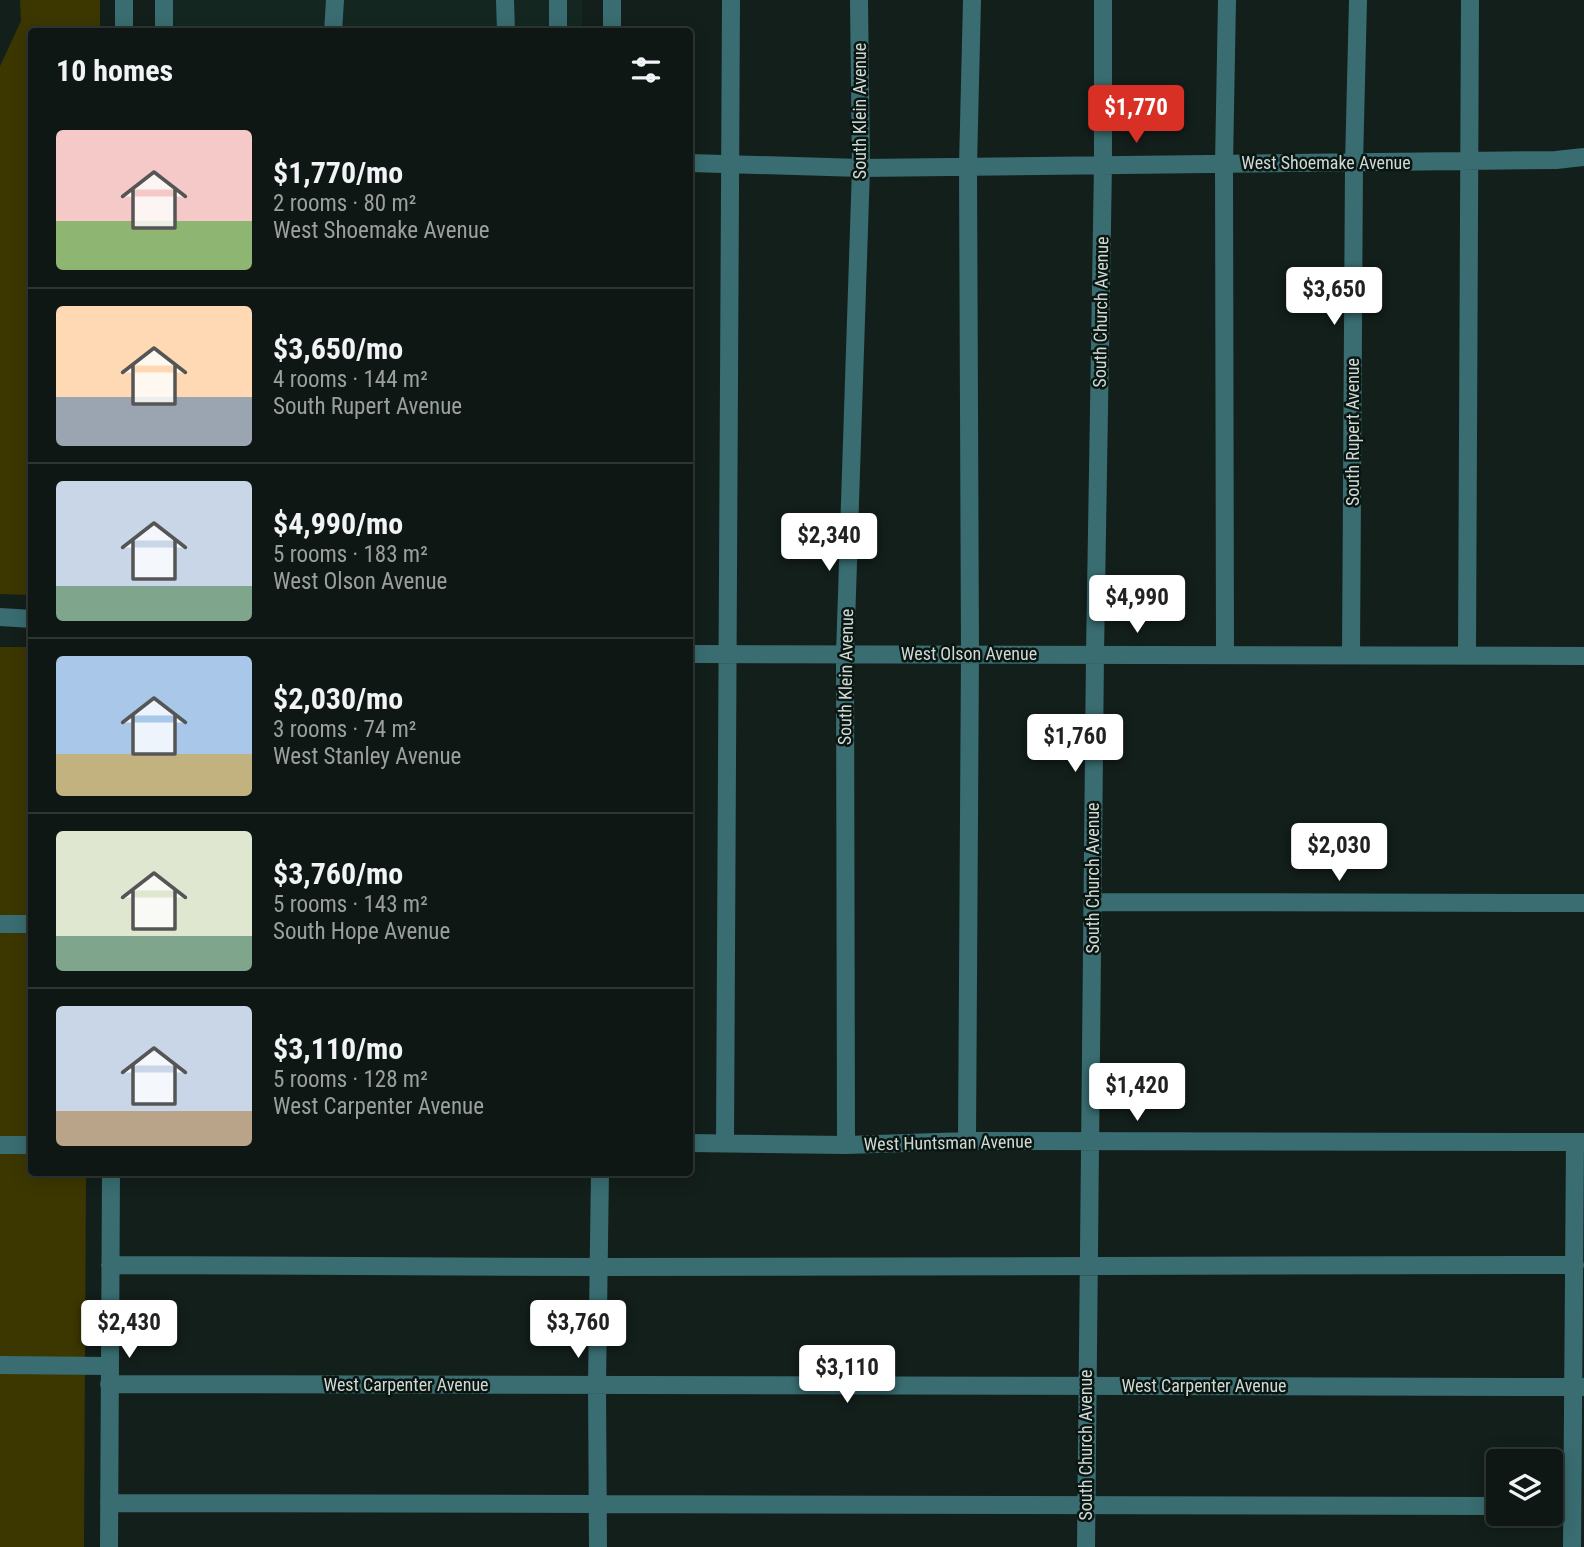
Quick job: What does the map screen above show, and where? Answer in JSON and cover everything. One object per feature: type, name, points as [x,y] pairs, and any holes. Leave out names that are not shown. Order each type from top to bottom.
[{"type":"street","points":[[124,0],[124,28]]},
{"type":"street","points":[[164,0],[164,28]]},
{"type":"street","points":[[333,28],[335,0]]},
{"type":"street","points":[[506,0],[506,28]]},
{"type":"street","points":[[558,0],[558,28]]},
{"type":"street","points":[[612,0],[612,28]]},
{"type":"street","points":[[725,1143],[732,0]]},
{"type":"street","name":"South Klein Avenue","points":[[846,1145],[845,654],[862,168],[859,0]]},
{"type":"street","points":[[967,1141],[970,654],[968,166],[972,0]]},
{"type":"street","name":"South Church Avenue","points":[[1086,1547],[1103,0]]},
{"type":"street","points":[[1225,654],[1224,164],[1227,0]]},
{"type":"street","name":"South Rupert Avenue","points":[[1351,654],[1354,164],[1358,0]]},
{"type":"street","points":[[1467,655],[1470,0]]},
{"type":"street","name":"West Shoemake Avenue","points":[[693,163],[862,168],[1354,164],[1556,160],[1584,157]]},
{"type":"street","points":[[0,617],[28,619]]},
{"type":"street","name":"West Olson Avenue","points":[[693,654],[1584,656]]},
{"type":"street","points":[[1094,902],[1584,903]]},
{"type":"street","points":[[0,924],[28,924]]},
{"type":"street","name":"West Huntsman Avenue","points":[[693,1143],[846,1145],[967,1141],[1579,1142]]},
{"type":"street","points":[[1572,1547],[1579,1387],[1575,1265],[1579,1142]]},
{"type":"street","points":[[0,1145],[28,1145]]},
{"type":"street","points":[[108,1547],[111,1176]]},
{"type":"street","points":[[598,1547],[600,1176]]},
{"type":"street","points":[[110,1265],[1575,1265]]},
{"type":"street","points":[[0,1365],[109,1366]]},
{"type":"street","name":"West Carpenter Avenue","points":[[109,1384],[1579,1387]]},
{"type":"street","points":[[109,1503],[1486,1506]]},
{"type":"street","points":[[1563,1506],[1572,1506]]},
{"type":"shaded area","points":[[20,0],[100,0],[100,28],[28,28],[28,595],[0,594],[0,66],[21,21]]},
{"type":"shaded area","points":[[163,0],[582,0],[582,28],[164,28]]},
{"type":"shaded area","points":[[0,647],[28,647],[28,1176],[86,1176],[84,1547],[0,1547]]}]
